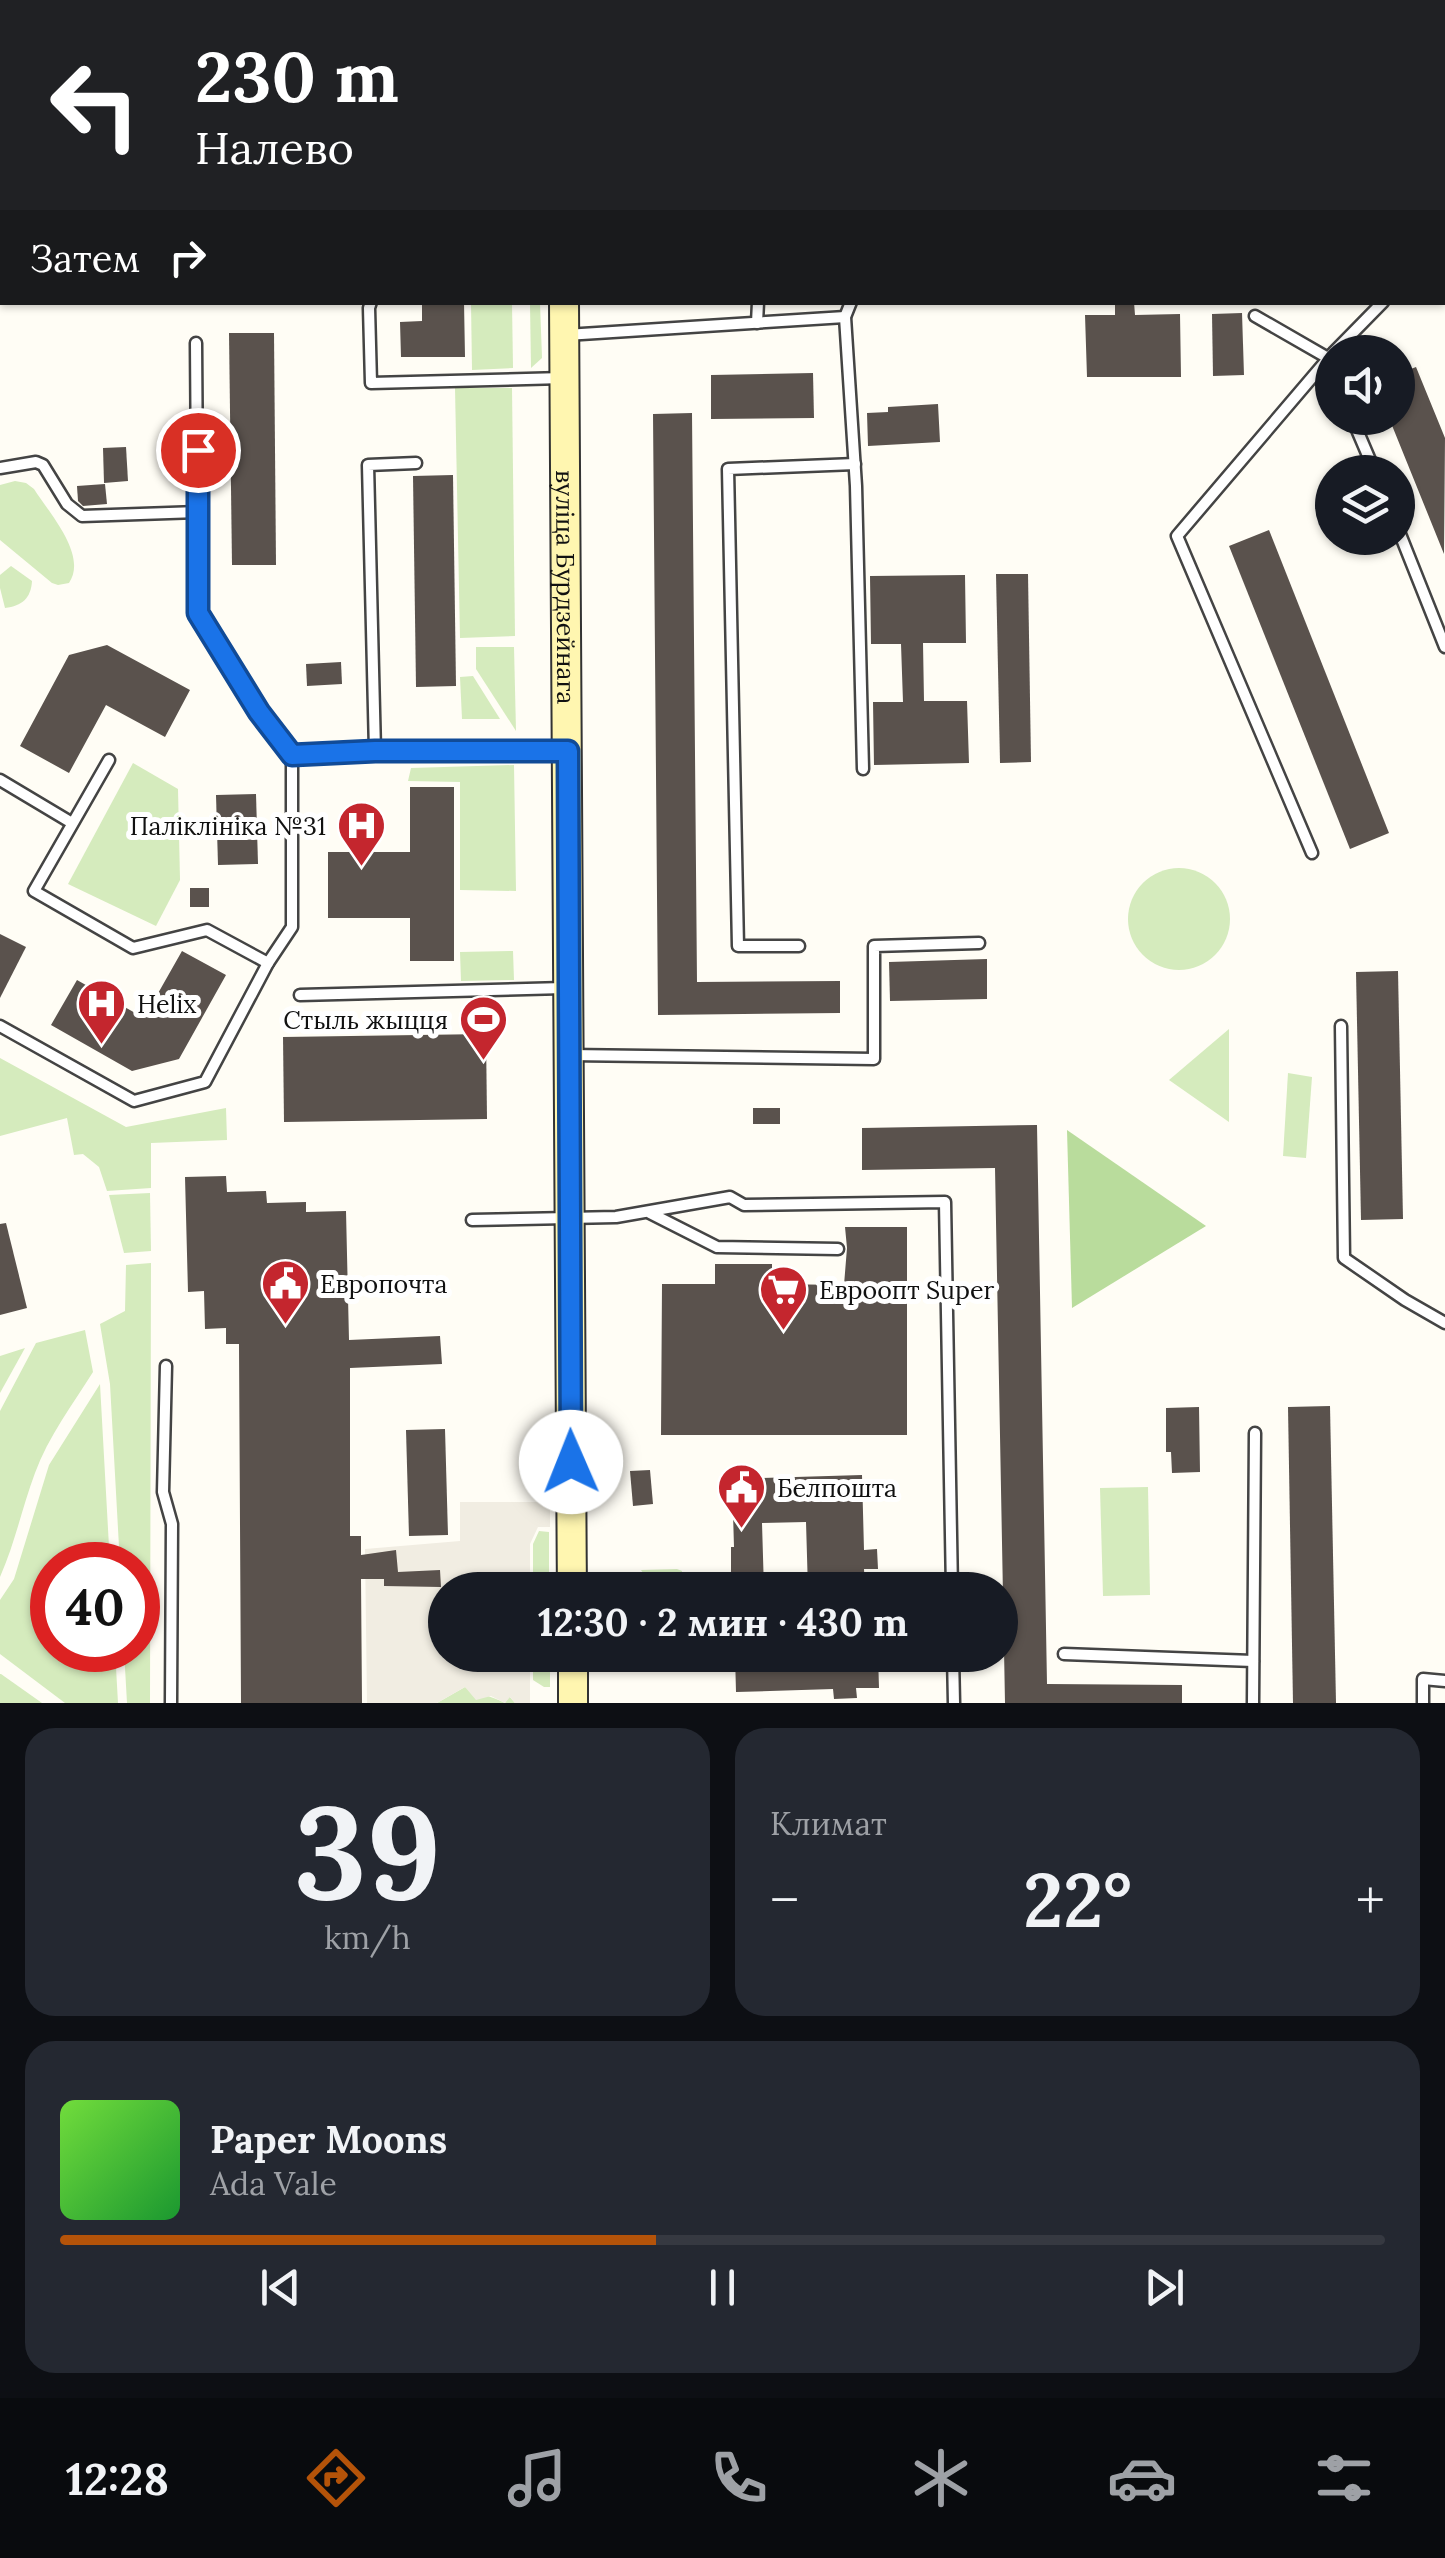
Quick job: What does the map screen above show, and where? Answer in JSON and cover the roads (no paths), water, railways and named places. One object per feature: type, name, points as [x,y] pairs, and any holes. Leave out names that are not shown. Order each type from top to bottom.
[{"type":"street","name":"вуліца Бурдзейнага","points":[[564,305],[572,1572]]},
{"type":"street","points":[[573,1672],[574,1703]]},
{"type":"lane","points":[[371,305],[371,383],[564,378]]},
{"type":"lane","points":[[757,322],[758,305]]},
{"type":"lane","points":[[850,305],[845,317],[864,770]]},
{"type":"lane","points":[[1353,335],[1380,305]]},
{"type":"lane","points":[[1255,316],[1315,349]]},
{"type":"lane","points":[[564,335],[845,317]]},
{"type":"lane","points":[[0,1026],[134,1100],[205,1082],[292,926],[292,755],[259,712],[198,613],[196,344]]},
{"type":"lane","points":[[1312,853],[1177,536],[1315,378]]},
{"type":"lane","points":[[0,468],[36,462],[43,465],[67,504],[82,516],[198,512]]},
{"type":"lane","points":[[375,751],[368,465],[416,464]]},
{"type":"lane","points":[[799,946],[738,946],[728,469],[854,464]]},
{"type":"lane","points":[[1408,555],[1445,647]]},
{"type":"lane","points":[[292,755],[568,751]]},
{"type":"lane","points":[[108,760],[34,891],[133,948],[208,930],[268,963]]},
{"type":"lane","points":[[0,780],[72,823]]},
{"type":"lane","points":[[569,1056],[874,1059],[874,946],[979,943]]},
{"type":"lane","points":[[300,994],[570,988]]},
{"type":"lane","points":[[1341,1026],[1344,1258],[1445,1323]]},
{"type":"lane","points":[[472,1220],[616,1217],[730,1197],[744,1205],[945,1202],[952,1572]]},
{"type":"lane","points":[[649,1212],[718,1247],[838,1249]]},
{"type":"lane","points":[[166,1366],[163,1492],[172,1524],[170,1703]]},
{"type":"lane","points":[[1253,1703],[1255,1433]]},
{"type":"lane","points":[[1064,1654],[1254,1660]]},
{"type":"lane","points":[[953,1672],[954,1703]]},
{"type":"lane","points":[[1423,1703],[1422,1679],[1445,1681]]},
{"type":"place","name":"Паліклініка №31","points":[[361,868]]},
{"type":"place","name":"Helix","points":[[102,1046]]},
{"type":"place","name":"Стыль жыцця","points":[[483,1062]]},
{"type":"place","name":"Европочта","points":[[285,1326]]},
{"type":"place","name":"Евроопт Super","points":[[784,1332]]},
{"type":"place","name":"Белпошта","points":[[742,1530]]}]
